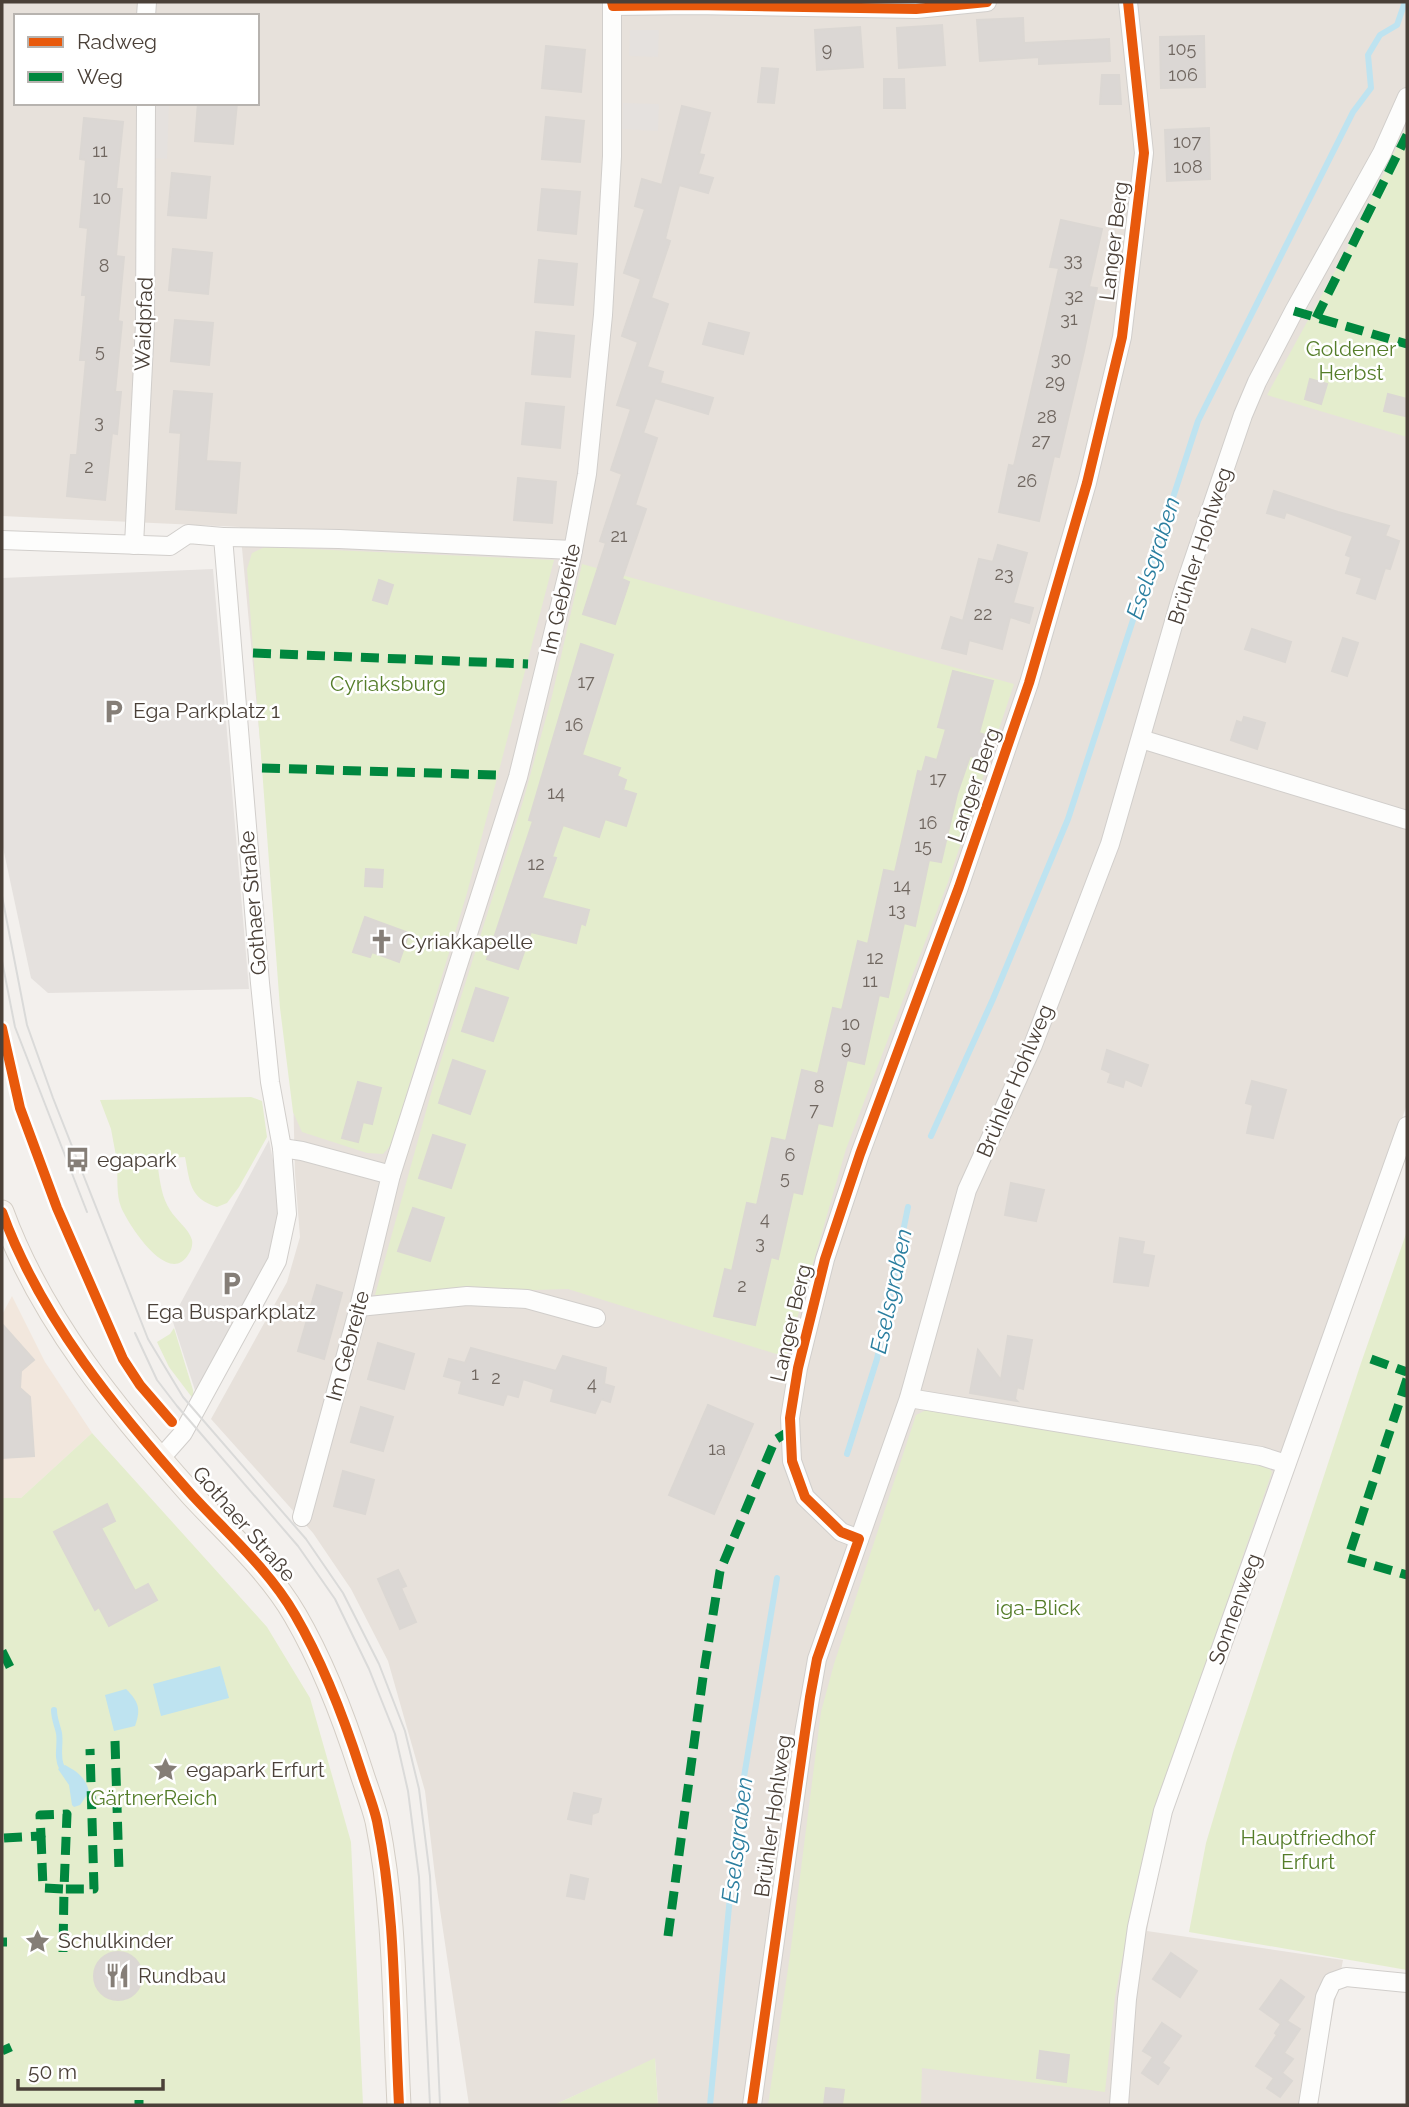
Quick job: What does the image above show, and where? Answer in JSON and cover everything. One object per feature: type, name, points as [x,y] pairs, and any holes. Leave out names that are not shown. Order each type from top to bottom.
[{"type":"main road","name":"Gothaer Straße","points":[[2,1212],[33,1279],[59,1324],[106,1394],[160,1459],[267,1578],[295,1615],[349,1734],[376,1819],[388,1895],[399,2105]]},
{"type":"street","points":[[613,4],[916,9],[987,2]]},
{"type":"street","name":"Langer Berg","points":[[859,1539],[841,1532],[805,1497],[792,1461],[790,1418],[798,1368],[825,1259],[860,1154],[960,887],[1029,683],[1090,470],[1122,337],[1144,153],[1128,2]]},
{"type":"street","name":"Im Gebreite","points":[[302,1517],[359,1307],[391,1175],[518,777],[573,550],[587,474],[603,315],[612,156],[613,4]]},
{"type":"street","name":"Brühler Hohlweg","points":[[752,2105],[817,1659],[909,1398],[967,1190],[1033,1045],[1110,844],[1182,594],[1243,415],[1276,345],[1382,153],[1407,97]]},
{"type":"street","name":"Waidpfad","points":[[134,545],[145,324],[146,105]]},
{"type":"street","points":[[2,540],[170,546],[188,534],[573,550]]},
{"type":"street","name":"Gothaer Straße","points":[[160,1459],[183,1433],[277,1261],[287,1214],[282,1148],[270,1082],[260,983],[223,537]]},
{"type":"street","points":[[1141,739],[1407,820]]},
{"type":"street","name":"Sonnenweg","points":[[1119,2105],[1127,2000],[1137,1927],[1163,1811],[1407,1126]]},
{"type":"street","points":[[282,1148],[391,1175]]},
{"type":"street","points":[[359,1307],[467,1296],[527,1299],[596,1318]]},
{"type":"street","points":[[909,1398],[1261,1456],[1286,1464]]},
{"type":"street","points":[[1308,2105],[1325,1997],[1332,1982],[1346,1977],[1407,1983]]},
{"type":"shaded area","points":[[2,2],[1407,2],[1407,1104],[1172,1805],[1158,1863],[1147,1931],[1343,1960],[1315,2105],[658,2105],[655,2059],[554,2105],[469,2105],[425,1791],[388,1661],[351,1589],[313,1533],[211,1419],[287,1282],[300,1237],[293,1091],[240,527],[2,516]]},
{"type":"shaded area","points":[[630,30],[659,30],[658,57],[629,56]]},
{"type":"shaded area","points":[[623,103],[659,104],[658,131],[622,129]]},
{"type":"shaded area","points":[[156,105],[169,105],[167,159],[154,158]]},
{"type":"shaded area","name":"Ega Parkplatz 1","points":[[213,569],[249,989],[48,993],[31,978],[2,843],[2,578]]},
{"type":"shaded area","name":"Ega Busparkplatz","points":[[269,1140],[290,1247],[202,1412],[172,1319]]},
{"type":"shaded area","points":[[12,1296],[45,1362],[92,1433],[21,1498],[2,1498],[2,1315]]},
{"type":"green space","name":"Goldener Herbst","points":[[1407,126],[1407,437],[1267,395],[1347,249]]},
{"type":"green space","name":"Cyriaksburg","points":[[265,547],[554,560],[467,893],[391,1145],[383,1154],[367,1153],[302,1132],[293,1112],[280,1008],[247,569],[252,553]]},
{"type":"green space","points":[[582,564],[1014,684],[948,882],[846,1149],[786,1357],[568,1289],[375,1295],[435,1079],[524,798],[552,696]]},
{"type":"green space","points":[[251,1097],[262,1101],[267,1137],[239,1187],[227,1203],[217,1207],[201,1199],[192,1188],[185,1157],[156,1159],[116,1156],[111,1129],[100,1100]]},
{"type":"green space","points":[[117,1164],[158,1168],[167,1205],[192,1240],[190,1252],[180,1263],[170,1263],[160,1258],[140,1238],[125,1215],[119,1202]]},
{"type":"green space","name":"Hauptfriedhof Erfurt","points":[[1407,1231],[1407,1970],[1189,1932],[1206,1843],[1233,1753]]},
{"type":"green space","points":[[174,1328],[194,1400],[169,1367],[157,1342]]},
{"type":"green space","name":"iga-Blick","points":[[928,1409],[1265,1464],[1272,1472],[1167,1774],[1136,1886],[1115,1997],[1105,2092],[922,2068],[921,2105],[768,2105],[821,1712],[834,1664],[916,1415]]},
{"type":"green space","name":"egapark Erfurt","points":[[92,1433],[267,1627],[310,1698],[351,1842],[363,2105],[2,2105],[2,1498],[21,1498]]},
{"type":"green space","points":[[655,2058],[658,2105],[554,2105]]},
{"type":"water","points":[[220,1666],[229,1698],[161,1716],[153,1684]]},
{"type":"water","points":[[126,1689],[138,1706],[137,1720],[135,1726],[114,1731],[105,1695]]},
{"type":"water","points":[[65,1765],[81,1776],[89,1792],[80,1805],[74,1807],[69,1785],[58,1769]]},
{"type":"building","points":[[1023,18],[1024,43],[1109,39],[1110,61],[1039,64],[1039,57],[980,61],[977,20]]},
{"type":"building","points":[[942,25],[945,65],[899,68],[897,28]]},
{"type":"building","points":[[860,27],[863,67],[817,70],[815,30]]},
{"type":"building","points":[[1204,36],[1205,87],[1161,88],[1160,37]]},
{"type":"building","points":[[546,46],[585,50],[581,92],[542,88]]},
{"type":"building","points":[[762,68],[778,69],[774,103],[758,102]]},
{"type":"building","points":[[1102,75],[1119,75],[1121,104],[1100,104]]},
{"type":"building","points":[[884,79],[904,79],[905,108],[884,108]]},
{"type":"building","points":[[198,105],[237,105],[233,144],[195,141]]},
{"type":"building","points":[[682,106],[710,113],[699,154],[704,155],[698,174],[713,178],[708,193],[679,185],[665,239],[670,241],[651,298],[668,304],[647,367],[663,372],[660,383],[713,398],[708,414],[655,398],[643,433],[657,438],[635,505],[646,509],[622,579],[629,582],[615,624],[583,614],[606,543],[600,541],[622,474],[611,470],[631,409],[617,405],[638,342],[622,336],[641,279],[624,273],[645,209],[635,206],[642,179],[662,185]]},
{"type":"building","points":[[546,117],[584,121],[580,162],[542,159]]},
{"type":"building","points":[[84,118],[123,122],[116,189],[122,189],[116,256],[124,257],[118,321],[122,322],[115,392],[121,392],[117,434],[112,433],[105,500],[67,496],[71,455],[77,455],[86,360],[80,360],[88,228],[80,227],[86,160],[80,159]]},
{"type":"building","points":[[1209,128],[1210,179],[1167,181],[1165,130]]},
{"type":"building","points":[[172,173],[210,177],[206,218],[168,215]]},
{"type":"building","points":[[542,189],[580,192],[576,234],[538,230]]},
{"type":"building","points":[[1061,220],[1102,229],[1089,287],[1097,288],[1084,351],[1059,457],[1054,456],[1039,521],[999,512],[1009,465],[1014,466],[1059,268],[1050,267]]},
{"type":"building","points":[[173,249],[212,253],[208,294],[169,290]]},
{"type":"building","points":[[539,260],[577,264],[573,305],[535,302]]},
{"type":"building","points":[[175,320],[213,323],[209,365],[171,361]]},
{"type":"building","points":[[709,323],[749,333],[743,354],[703,344]]},
{"type":"building","points":[[536,332],[574,336],[570,377],[532,374]]},
{"type":"building","points":[[1310,379],[1327,384],[1321,404],[1305,399]]},
{"type":"building","points":[[174,391],[212,394],[206,461],[240,463],[236,513],[176,509],[181,433],[170,432]]},
{"type":"building","points":[[1388,394],[1407,399],[1405,416],[1384,411]]},
{"type":"building","points":[[526,403],[564,407],[560,448],[522,444]]},
{"type":"building","points":[[518,478],[556,482],[552,523],[514,520]]},
{"type":"building","points":[[1274,491],[1389,526],[1385,536],[1399,541],[1390,569],[1385,568],[1375,599],[1357,593],[1362,578],[1346,573],[1351,557],[1346,555],[1353,536],[1286,512],[1284,518],[1267,513]]},
{"type":"building","points":[[998,545],[1027,553],[1013,603],[1033,608],[1029,623],[1010,617],[1002,649],[969,640],[966,654],[942,648],[951,617],[963,621],[979,559],[993,562]]},
{"type":"building","points":[[379,580],[393,585],[387,604],[373,600]]},
{"type":"building","points":[[1252,629],[1291,642],[1285,662],[1245,649]]},
{"type":"building","points":[[1343,638],[1358,643],[1347,676],[1332,671]]},
{"type":"building","points":[[581,644],[613,655],[582,755],[620,768],[617,776],[626,780],[623,790],[636,794],[626,826],[605,819],[599,837],[563,825],[552,857],[556,858],[542,898],[589,910],[585,925],[581,923],[576,943],[531,932],[518,969],[487,959],[533,821],[529,820]]},
{"type":"building","points":[[953,671],[993,681],[979,733],[988,736],[981,759],[970,756],[957,794],[941,862],[929,860],[915,926],[904,923],[888,997],[879,995],[864,1064],[847,1060],[832,1126],[818,1123],[802,1194],[793,1192],[778,1259],[771,1257],[755,1325],[714,1316],[725,1269],[732,1271],[747,1203],[757,1205],[772,1138],[786,1141],[802,1070],[818,1074],[833,1008],[842,1010],[858,941],[868,944],[884,870],[895,872],[918,771],[922,772],[926,757],[937,760],[946,729],[938,727]]},
{"type":"building","points":[[1244,717],[1265,723],[1257,749],[1231,740],[1237,721],[1242,723]]},
{"type":"building","points":[[366,869],[383,870],[382,887],[365,886]]},
{"type":"building","name":"Cyriakkapelle","points":[[365,917],[409,933],[399,962],[372,952],[370,957],[353,952]]},
{"type":"building","points":[[476,988],[508,998],[493,1041],[462,1031]]},
{"type":"building","points":[[1107,1050],[1148,1065],[1141,1086],[1125,1079],[1123,1087],[1108,1082],[1111,1073],[1102,1069]]},
{"type":"building","points":[[453,1060],[485,1071],[470,1114],[439,1103]]},
{"type":"building","points":[[1252,1081],[1286,1090],[1273,1138],[1247,1133],[1253,1105],[1246,1103]]},
{"type":"building","points":[[358,1082],[381,1088],[372,1124],[363,1122],[358,1142],[342,1138]]},
{"type":"building","points":[[433,1135],[465,1145],[451,1188],[419,1178]]},
{"type":"building","points":[[1011,1183],[1044,1190],[1036,1221],[1005,1215]]},
{"type":"building","points":[[413,1208],[444,1218],[430,1261],[398,1251]]},
{"type":"building","points":[[1120,1238],[1144,1242],[1142,1254],[1154,1256],[1148,1286],[1114,1282]]},
{"type":"building","points":[[317,1285],[342,1293],[324,1359],[298,1351]]},
{"type":"building","points":[[2,1324],[34,1360],[21,1371],[20,1388],[30,1397],[34,1456],[2,1458]]},
{"type":"building","points":[[1008,1336],[1032,1340],[1023,1389],[1017,1387],[1017,1401],[970,1393],[978,1350],[1001,1380]]},
{"type":"building","points":[[378,1343],[414,1354],[404,1389],[368,1379]]},
{"type":"building","points":[[471,1348],[556,1371],[563,1356],[606,1368],[604,1384],[614,1387],[610,1402],[601,1399],[595,1413],[551,1401],[554,1389],[523,1379],[518,1397],[507,1394],[503,1405],[459,1393],[462,1381],[444,1376],[449,1359],[465,1363]]},
{"type":"building","points":[[708,1405],[753,1424],[714,1514],[669,1495]]},
{"type":"building","points":[[361,1407],[393,1417],[383,1451],[351,1442]]},
{"type":"building","points":[[343,1471],[374,1480],[365,1514],[334,1506]]},
{"type":"building","points":[[107,1504],[115,1521],[101,1528],[135,1591],[148,1584],[157,1600],[109,1626],[99,1607],[95,1610],[54,1532]]},
{"type":"building","points":[[398,1570],[406,1586],[401,1588],[416,1622],[400,1629],[378,1579]]},
{"type":"building","points":[[574,1793],[601,1799],[598,1812],[592,1814],[591,1824],[568,1819]]},
{"type":"building","points":[[571,1875],[588,1879],[584,1899],[567,1896]]},
{"type":"building","points":[[118,1952],[135,1959],[142,1976],[135,1993],[118,2000],[101,1993],[94,1976],[101,1959]]},
{"type":"building","points":[[1171,1953],[1197,1971],[1180,1997],[1153,1979]]},
{"type":"building","points":[[1281,1980],[1304,1997],[1287,2021],[1300,2029],[1284,2053],[1293,2059],[1282,2073],[1292,2081],[1280,2097],[1267,2088],[1274,2078],[1256,2066],[1277,2035],[1275,2033],[1281,2024],[1260,2009]]},
{"type":"building","points":[[1162,2023],[1181,2036],[1162,2063],[1169,2068],[1158,2084],[1142,2073],[1153,2057],[1143,2051]]},
{"type":"building","points":[[1040,2051],[1069,2055],[1066,2082],[1037,2078]]},
{"type":"building","points":[[826,2088],[844,2090],[842,2105],[824,2105]]},
{"type":"waterway","name":"Eselsgraben","points":[[931,1136],[993,999],[1068,819],[1198,421],[1353,112],[1371,88],[1368,55],[1380,35],[1397,25],[1405,2]]},
{"type":"waterway","name":"Eselsgraben","points":[[847,1454],[877,1359],[908,1207]]},
{"type":"waterway","name":"Eselsgraben","points":[[710,2105],[738,1813],[777,1578]]},
{"type":"waterway","points":[[54,1710],[62,1768]]},
{"type":"tram line","points":[[2,896],[27,1025],[148,1339],[183,1397],[306,1539],[343,1593],[379,1664],[405,1731],[419,1789],[430,1876],[440,2105]]},
{"type":"tram line","points":[[2,961],[15,1027],[87,1212]]},
{"type":"tram line","points":[[135,1333],[157,1380],[298,1546],[335,1599],[369,1669],[395,1734],[408,1791],[419,1877],[430,2105]]},
{"type":"marked path","points":[[1316,318],[1407,135]]},
{"type":"marked path","points":[[1294,311],[1407,344]]},
{"type":"marked path","points":[[253,653],[528,664]]},
{"type":"marked path","points":[[262,768],[498,775]]},
{"type":"marked path","points":[[1371,1359],[1407,1372]]},
{"type":"marked path","points":[[1407,1379],[1348,1558],[1407,1575]]},
{"type":"marked path","points":[[668,1936],[720,1571],[775,1440],[791,1430]]},
{"type":"marked path","points":[[2,1651],[10,1667]]},
{"type":"marked path","points":[[115,1741],[119,1871]]},
{"type":"marked path","points":[[4,1838],[41,1836],[40,1815],[67,1814],[64,1889],[94,1889],[90,1749]]},
{"type":"marked path","points":[[41,1836],[43,1888],[64,1889],[63,1952]]},
{"type":"marked path","points":[[2,1942],[7,1942]]},
{"type":"marked path","points":[[2,2051],[11,2047]]},
{"type":"marked path","points":[[139,2100],[139,2105]]},
{"type":"cycle path","points":[[612,2],[613,6],[916,9],[987,2]]},
{"type":"cycle path","points":[[752,2105],[817,1659],[859,1539],[841,1532],[805,1497],[792,1461],[790,1418],[798,1368],[825,1259],[860,1154],[959,887],[1029,683],[1087,483],[1122,337],[1144,153],[1128,2]]},
{"type":"cycle path","points":[[2,1028],[20,1108],[57,1208],[123,1359],[140,1385],[172,1422]]},
{"type":"cycle path","points":[[2,1212],[38,1290],[84,1362],[109,1397],[164,1463],[247,1552],[285,1598],[324,1671],[377,1821],[391,1927],[399,2105]]},
{"type":"place","name":"Ega Parkplatz 1","points":[[113,711]]},
{"type":"place","name":"Cyriakkapelle","points":[[381,942]]},
{"type":"place","name":"egapark","points":[[77,1160]]},
{"type":"place","name":"Ega Busparkplatz","points":[[231,1283]]},
{"type":"place","name":"egapark Erfurt","points":[[166,1770]]},
{"type":"place","name":"Schulkinder","points":[[38,1941]]},
{"type":"place","name":"Rundbau","points":[[118,1976]]},
{"type":"park label","name":"GärtnerReich","points":[[154,1798]]}]
